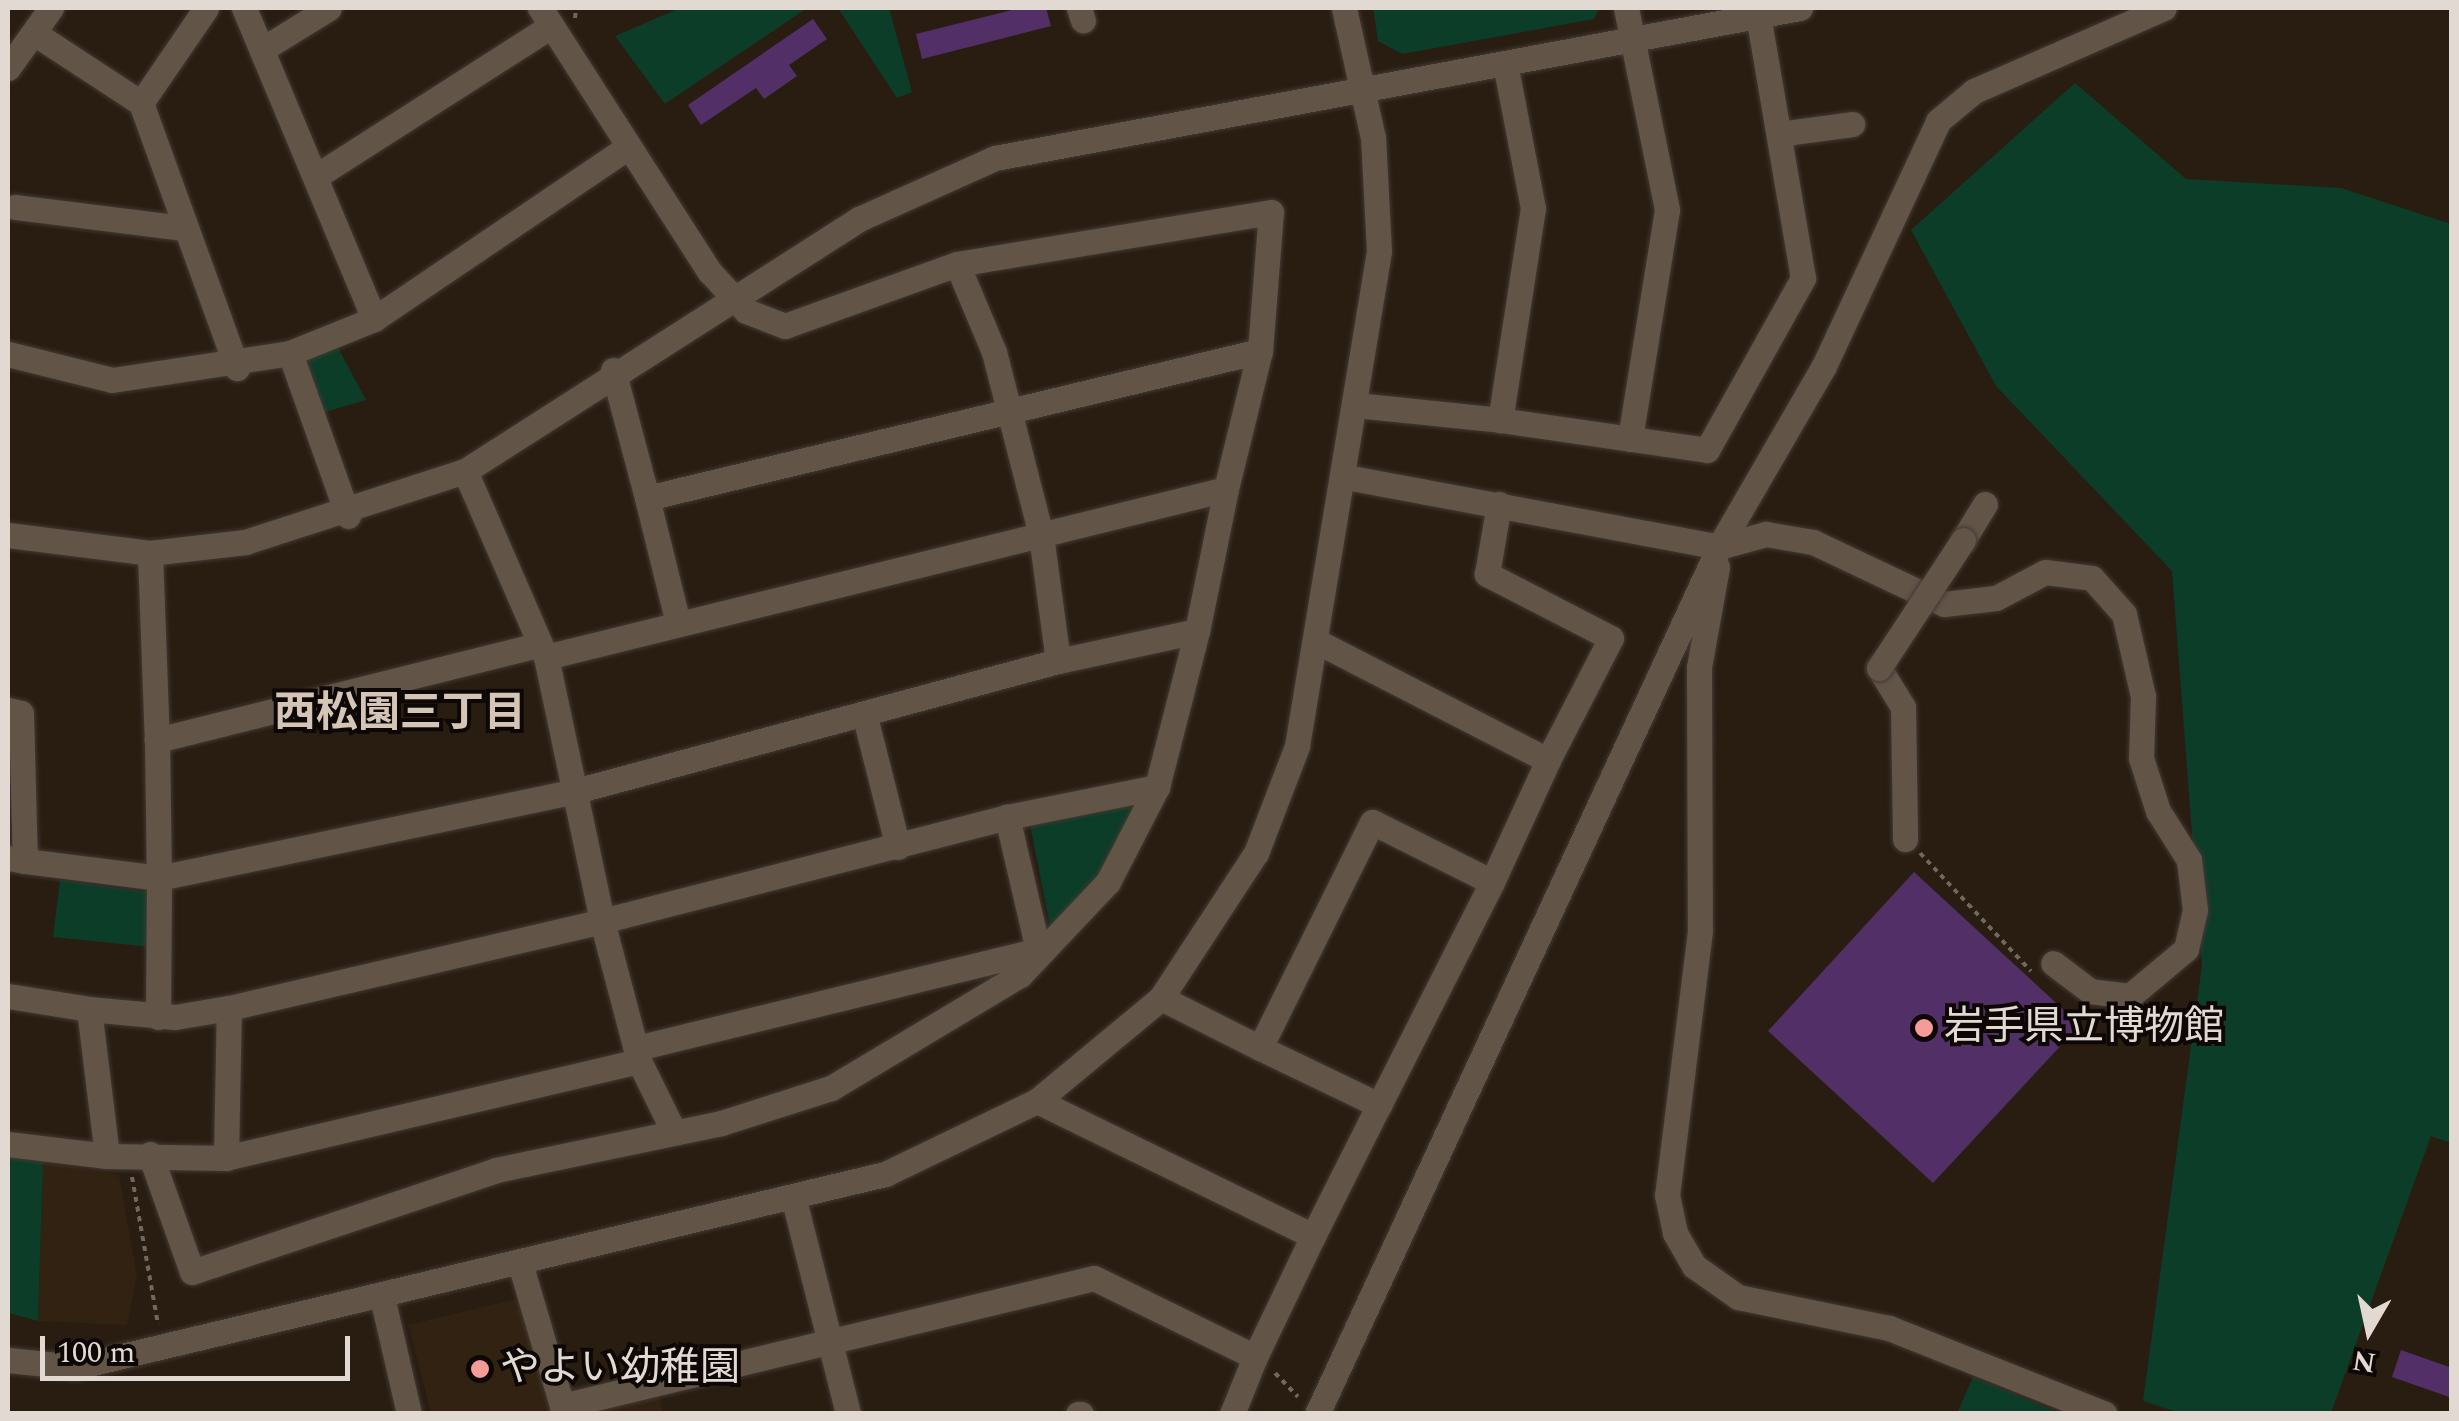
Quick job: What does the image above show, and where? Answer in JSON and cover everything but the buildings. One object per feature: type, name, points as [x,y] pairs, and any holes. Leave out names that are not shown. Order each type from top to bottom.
[{"type":"street","points":[[8,68],[50,8]]},
{"type":"street","points":[[141,104],[206,8]]},
{"type":"street","points":[[244,8],[266,47],[374,318]]},
{"type":"street","points":[[266,47],[329,8]]},
{"type":"street","points":[[8,1360],[76,1367],[161,1345],[383,1300],[520,1263],[794,1200],[919,1160],[1037,1101],[1161,998],[1256,853],[1297,746],[1346,476],[1380,212],[1344,8]]},
{"type":"street","points":[[1626,8],[1667,210],[1630,439]]},
{"type":"street","points":[[8,535],[150,553],[245,542],[348,516],[465,472],[613,370],[736,300],[859,218],[995,158],[1357,86],[1505,64],[1632,34],[1800,8]]},
{"type":"street","points":[[1321,1404],[1719,547],[1824,366],[1938,121],[1974,91],[2164,8]]},
{"type":"street","points":[[1356,404],[1707,450],[1803,278],[1758,15]]},
{"type":"street","points":[[89,1008],[128,1154],[192,1272],[496,1170],[674,1132],[831,1088],[962,1018],[1020,976],[1038,950],[1108,882],[1158,787],[1260,351],[1272,212],[957,264],[785,326],[736,300],[628,147],[546,17],[318,174]]},
{"type":"street","points":[[34,33],[141,104],[237,368]]},
{"type":"street","points":[[1500,420],[1533,208],[1505,64]]},
{"type":"street","points":[[1778,134],[1852,124]]},
{"type":"street","points":[[8,354],[112,380],[237,368],[290,353],[374,318],[628,147]]},
{"type":"street","points":[[8,233],[11,202],[184,228]]},
{"type":"street","points":[[957,264],[1008,407],[1041,535],[1058,661]]},
{"type":"street","points":[[647,498],[1008,407],[1260,351]]},
{"type":"street","points":[[290,353],[348,516]]},
{"type":"street","points":[[613,370],[678,624]]},
{"type":"street","points":[[465,472],[508,552],[542,651],[602,921],[638,1055],[674,1132]]},
{"type":"street","points":[[1346,476],[1719,547],[1766,534],[1813,542],[1944,604],[1996,598],[2045,572],[2092,578],[2124,614],[2142,696],[2141,758],[2158,812],[2189,860],[2196,910],[2186,949],[2130,996],[2090,991],[2053,963]]},
{"type":"street","points":[[158,740],[542,651],[678,624],[1226,488]]},
{"type":"street","points":[[1232,1414],[1314,1236],[1610,638],[1487,574],[1498,504]]},
{"type":"street","points":[[1905,839],[1902,708],[1878,668],[1985,504]]},
{"type":"street","points":[[1719,547],[1700,667],[1700,931],[1667,1194],[1675,1232],[1694,1266],[1738,1297],[1889,1328],[2105,1414]]},
{"type":"street","points":[[150,553],[158,740],[158,1017]]},
{"type":"street","points":[[8,710],[21,713],[16,859],[159,878],[572,792],[1058,661],[1196,631]]},
{"type":"street","points":[[1316,640],[1548,760]]},
{"type":"street","points":[[865,716],[898,846]]},
{"type":"street","points":[[8,996],[158,1017],[229,1008],[602,921],[1007,817],[1158,787]]},
{"type":"street","points":[[1007,817],[1038,950]]},
{"type":"street","points":[[1260,1048],[1372,822],[1492,882]]},
{"type":"street","points":[[8,1144],[226,1158],[1038,950]]},
{"type":"street","points":[[1161,998],[1379,1105]]},
{"type":"street","points":[[226,1158],[229,1008]]},
{"type":"street","points":[[1037,1101],[1314,1236]]},
{"type":"street","points":[[794,1200],[848,1414]]},
{"type":"street","points":[[520,1263],[562,1406],[1094,1278],[1256,1357]]},
{"type":"street","points":[[383,1300],[409,1414]]},
{"type":"path","points":[[1905,839],[2038,977],[2053,963]]},
{"type":"path","points":[[128,1154],[161,1345]]},
{"type":"path","points":[[1256,1357],[1284,1377],[1289,1396],[1298,1399],[1303,1386],[1321,1404]]},
{"type":"shaded area","points":[[43,1162],[119,1175],[137,1276],[127,1325],[38,1321]]},
{"type":"shaded area","name":"やよい幼稚園","points":[[520,1298],[552,1413],[431,1413],[408,1325]]},
{"type":"shaded area","name":"やよい幼稚園","points":[[659,1393],[663,1413],[558,1414]]},
{"type":"green space","points":[[680,8],[807,8],[665,104],[615,36]]},
{"type":"green space","points":[[838,8],[889,8],[912,92],[897,98]]},
{"type":"green space","points":[[1373,8],[1599,8],[1594,19],[1402,54],[1378,41]]},
{"type":"green space","points":[[2075,83],[2186,179],[2341,188],[2451,224],[2451,1143],[2431,1136],[2331,1413],[2180,1413],[2143,1401],[2202,965],[2172,571],[1996,386],[1911,230]]},
{"type":"green space","points":[[336,344],[366,400],[318,414],[298,359]]},
{"type":"green space","points":[[1125,803],[1139,817],[1104,871],[1050,926],[1030,825]]},
{"type":"green space","points":[[60,880],[146,892],[150,947],[53,937]]},
{"type":"green space","points":[[8,1157],[43,1162],[38,1321],[8,1313]]},
{"type":"green space","points":[[1973,1377],[2060,1413],[1957,1413]]},
{"type":"place","name":"岩手県立博物館","points":[[1924,1028]]},
{"type":"place","name":"やよい幼稚園","points":[[480,1369]]},
{"type":"district","name":"西松園三丁目","points":[[400,714]]}]
